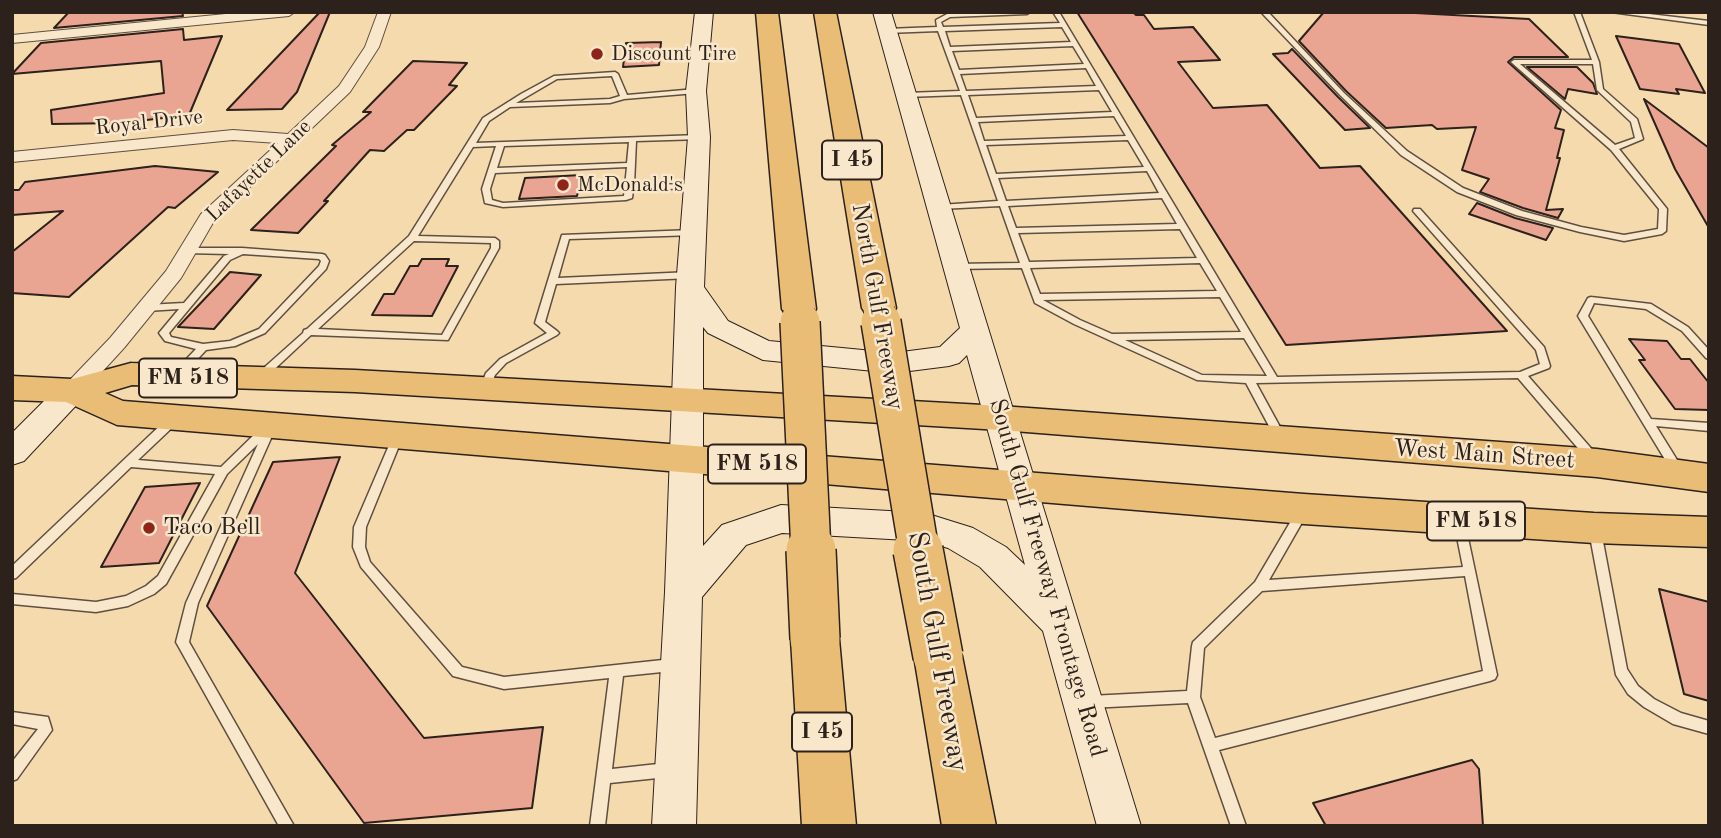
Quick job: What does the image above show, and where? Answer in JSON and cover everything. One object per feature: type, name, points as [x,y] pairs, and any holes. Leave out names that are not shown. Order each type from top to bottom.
[{"type":"highway","name":"I 45","points":[[767,12],[799,309],[815,639],[830,826]]},
{"type":"highway","name":"North Gulf Freeway","points":[[825,12],[879,308],[905,477]]},
{"type":"highway","name":"South Gulf Freeway","points":[[905,477],[969,826]]},
{"type":"main road","points":[[674,826],[684,592],[685,458],[678,401],[690,281],[699,137],[696,91],[704,12]]},
{"type":"main road","name":"South Gulf Freeway Frontage Road","points":[[885,21],[1119,826]]},
{"type":"main road","points":[[690,281],[718,327],[762,350],[894,363],[949,356],[974,330]]},
{"type":"main road","name":"FM 518","points":[[12,388],[72,391],[131,374],[259,378],[1001,418],[1271,438]]},
{"type":"main road","points":[[12,453],[72,391]]},
{"type":"main road","name":"FM 518","points":[[72,391],[117,413],[1304,509],[1709,533]]},
{"type":"main road","name":"West Main Street","points":[[1271,438],[1597,463],[1694,477]]},
{"type":"main road","points":[[684,592],[734,535],[781,519],[925,527],[960,538],[993,557],[1059,623]]},
{"type":"street","points":[[12,38],[289,12]]},
{"type":"street","name":"Lafayette Lane","points":[[72,391],[174,274],[207,218],[345,89],[372,47],[385,12]]},
{"type":"street","name":"Royal Drive","points":[[12,157],[233,135],[290,139]]},
{"type":"lane","points":[[1027,12],[949,15],[938,20],[1038,301],[1201,379],[1521,375],[1545,366],[1541,349],[1417,211]]},
{"type":"lane","points":[[1056,12],[1273,380]]},
{"type":"lane","points":[[1264,12],[1342,94],[1404,153],[1460,190],[1495,204],[1580,229],[1624,238],[1661,231],[1663,209],[1615,148],[1514,62],[1596,62]]},
{"type":"lane","points":[[1577,12],[1596,62],[1600,90],[1634,121],[1639,139],[1615,148]]},
{"type":"lane","points":[[1614,12],[1709,23]]},
{"type":"lane","points":[[885,21],[941,29],[1064,25]]},
{"type":"lane","points":[[948,49],[1075,44]]},
{"type":"lane","points":[[956,72],[1088,66]]},
{"type":"lane","points":[[259,378],[306,332],[412,238],[486,120],[556,77],[615,74],[624,97]]},
{"type":"lane","points":[[906,95],[1101,88]]},
{"type":"lane","points":[[508,106],[610,102],[624,97],[696,91]]},
{"type":"lane","points":[[973,120],[1116,114]]},
{"type":"lane","points":[[471,145],[699,137]]},
{"type":"lane","points":[[501,144],[486,189],[488,201],[495,204],[625,198],[629,196],[633,138]]},
{"type":"lane","points":[[982,143],[1130,138]]},
{"type":"lane","points":[[492,171],[631,165]]},
{"type":"lane","points":[[993,176],[1149,169]]},
{"type":"lane","points":[[630,188],[696,186]]},
{"type":"lane","points":[[940,207],[1164,195]]},
{"type":"lane","points":[[1013,231],[1182,226]]},
{"type":"lane","points":[[484,390],[491,373],[503,361],[554,333],[540,323],[565,237],[693,233]]},
{"type":"lane","points":[[306,332],[445,338],[495,248],[495,242],[412,238]]},
{"type":"lane","points":[[188,251],[242,251],[322,257],[325,261],[323,267],[262,331],[232,344],[203,347],[168,339],[164,333],[227,258],[242,251]]},
{"type":"lane","points":[[955,267],[1202,260]]},
{"type":"lane","points":[[554,281],[690,281]]},
{"type":"lane","points":[[1037,297],[1223,294]]},
{"type":"lane","points":[[1694,477],[1648,422],[1583,317],[1591,300],[1648,306],[1685,329],[1709,356]]},
{"type":"lane","points":[[146,308],[186,306]]},
{"type":"lane","points":[[1109,337],[1247,335]]},
{"type":"lane","points":[[175,377],[203,347]]},
{"type":"lane","points":[[1521,375],[1597,463]]},
{"type":"lane","points":[[1249,379],[1271,438]]},
{"type":"lane","points":[[12,574],[176,417]]},
{"type":"lane","points":[[1648,422],[1709,428]]},
{"type":"lane","points":[[12,599],[96,607],[128,601],[150,590],[162,580],[223,471],[272,424]]},
{"type":"lane","points":[[272,424],[192,603],[181,642],[287,826]]},
{"type":"lane","points":[[399,434],[360,527],[359,548],[365,564],[458,672],[504,683],[681,664]]},
{"type":"lane","points":[[128,463],[223,471]]},
{"type":"lane","points":[[1239,826],[1192,697],[1198,646],[1259,586],[1304,509]]},
{"type":"lane","points":[[1210,746],[1490,676],[1459,519]]},
{"type":"lane","points":[[1594,528],[1621,670],[1633,690],[1649,703],[1678,719],[1709,728]]},
{"type":"lane","points":[[1259,586],[1470,571]]},
{"type":"lane","points":[[597,826],[617,671]]},
{"type":"lane","points":[[1083,703],[1192,697]]},
{"type":"lane","points":[[12,718],[43,722],[45,730],[12,774]]},
{"type":"lane","points":[[603,777],[676,769]]},
{"type":"building","points":[[69,12],[182,12],[183,16],[54,28]]},
{"type":"building","points":[[320,12],[330,12],[297,92],[282,109],[227,110]]},
{"type":"building","points":[[1077,12],[1133,12],[1136,15],[1144,15],[1154,29],[1193,27],[1220,60],[1178,62],[1213,108],[1267,105],[1320,168],[1360,166],[1507,331],[1286,345]]},
{"type":"building","points":[[1324,12],[1396,12],[1529,19],[1568,57],[1514,57],[1508,62],[1561,110],[1555,128],[1564,130],[1557,158],[1560,158],[1546,210],[1563,209],[1558,218],[1480,192],[1489,179],[1462,170],[1476,127],[1437,129],[1432,125],[1386,128],[1346,91],[1299,41]]},
{"type":"building","points":[[183,29],[184,40],[222,36],[189,115],[121,123],[52,124],[51,110],[164,93],[161,61],[12,74],[41,43]]},
{"type":"building","points":[[1616,36],[1679,44],[1705,93],[1676,89],[1679,94],[1640,89]]},
{"type":"building","points":[[661,42],[659,65],[623,67],[626,43]]},
{"type":"building","points":[[1292,49],[1370,128],[1345,130],[1273,54],[1288,53]]},
{"type":"building","points":[[413,61],[467,63],[449,85],[457,86],[414,130],[407,130],[384,151],[370,150],[298,233],[251,230],[336,146],[332,145],[371,112],[363,112]]},
{"type":"building","points":[[1527,67],[1577,67],[1593,83],[1597,94],[1568,89],[1565,99]]},
{"type":"building","points":[[1644,99],[1709,148],[1709,228],[1675,169]]},
{"type":"building","points":[[155,166],[218,172],[175,208],[168,207],[69,297],[12,293],[12,252],[63,211],[12,215],[12,190],[19,190],[25,182]]},
{"type":"building","points":[[582,175],[577,196],[519,199],[525,178]]},
{"type":"building","points":[[1477,203],[1515,218],[1553,228],[1546,240],[1469,214]]},
{"type":"building","points":[[422,259],[449,259],[446,266],[458,266],[432,316],[372,315],[384,294],[394,294],[410,266],[418,266]]},
{"type":"building","points":[[230,272],[261,275],[214,329],[178,327]]},
{"type":"building","points":[[1629,339],[1667,341],[1681,359],[1690,359],[1709,383],[1709,410],[1675,409],[1639,360],[1645,360]]},
{"type":"building","points":[[340,457],[295,573],[424,738],[543,727],[532,808],[364,823],[207,606],[273,462]]},
{"type":"building","points":[[200,483],[159,563],[101,567],[145,487]]},
{"type":"building","points":[[1659,589],[1709,602],[1709,701],[1684,694]]},
{"type":"building","points":[[1472,760],[1479,769],[1483,826],[1326,826],[1313,803]]},
{"type":"place","name":"Discount Tire","points":[[597,54]]},
{"type":"place","name":"McDonald's","points":[[563,185]]},
{"type":"place","name":"Taco Bell","points":[[149,528]]}]
